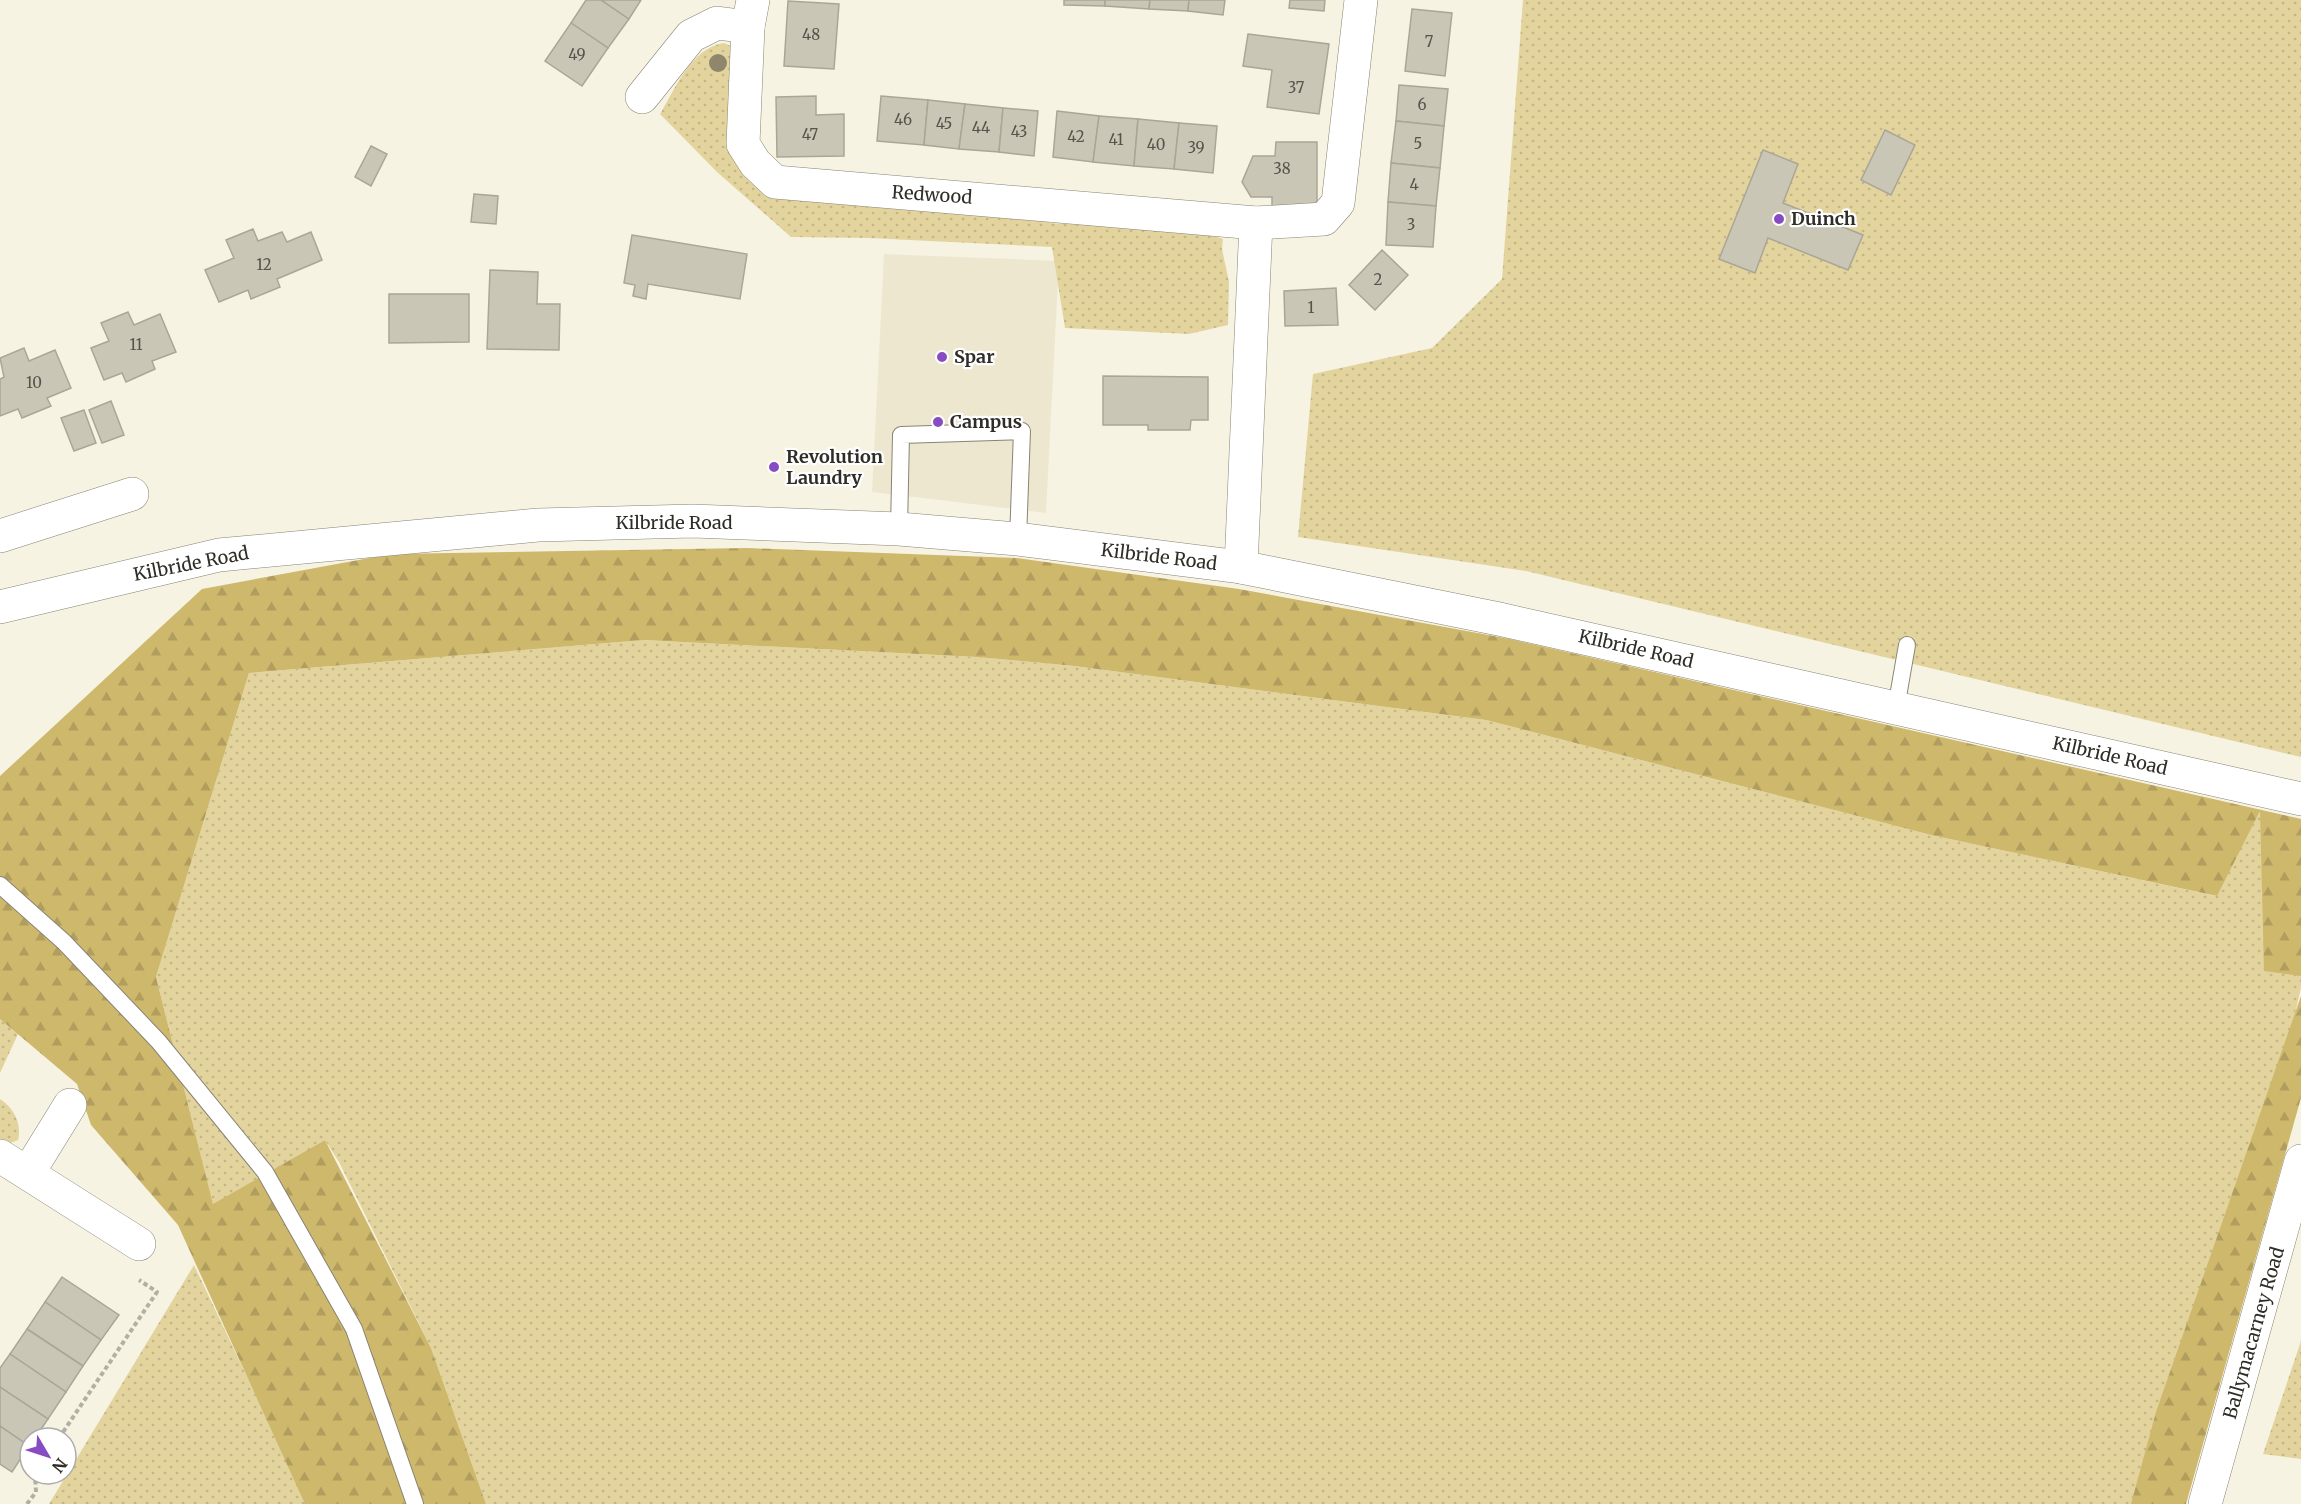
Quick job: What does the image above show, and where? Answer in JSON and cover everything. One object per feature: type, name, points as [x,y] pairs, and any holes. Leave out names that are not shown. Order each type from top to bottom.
[{"type":"street","name":"Redwood","points":[[642,97],[691,36],[717,23],[750,14],[743,144],[755,163],[775,182],[1256,223],[1324,219],[1338,203],[1361,0]]},
{"type":"street","points":[[1241,567],[1256,223]]},
{"type":"street","points":[[0,536],[95,520],[132,494]]},
{"type":"street","name":"Kilbride Road","points":[[0,607],[219,555],[538,525],[693,521],[899,529],[1018,539],[1241,567],[1500,619],[2301,799]]},
{"type":"street","points":[[28,1173],[70,1105]]},
{"type":"street","points":[[0,1156],[139,1244]]},
{"type":"street","name":"Ballymacarney Road","points":[[2205,1504],[2299,1179]]},
{"type":"lane","points":[[899,529],[901,435],[1022,431],[1018,539]]},
{"type":"lane","points":[[1896,708],[1907,645]]},
{"type":"lane","points":[[0,885],[64,942],[159,1042],[265,1172],[354,1329],[415,1504]]},
{"type":"path","points":[[67,1426],[157,1292],[123,1270],[139,1244]]},
{"type":"path","points":[[27,1504],[36,1492],[36,1486]]},
{"type":"shaded area","points":[[1523,0],[2301,0],[2301,757],[1526,571],[1298,537],[1313,374],[1432,348],[1502,279]]},
{"type":"shaded area","points":[[724,43],[735,48],[747,168],[1051,216],[1049,223],[1201,231],[1223,239],[1222,249],[1229,282],[1228,325],[1189,334],[1065,328],[1052,247],[868,238],[791,237],[717,172],[660,114],[678,82],[694,61],[713,46]]},
{"type":"shaded area","points":[[884,254],[1059,261],[1046,513],[872,492]]},
{"type":"shaded area","points":[[643,640],[977,657],[1074,666],[1486,720],[1931,835],[2216,896],[2260,810],[2301,831],[2301,988],[2258,1171],[2167,1504],[486,1504],[431,1348],[339,1162],[325,1140],[213,1205],[156,977],[249,673]]},
{"type":"shaded area","points":[[0,1019],[18,1034],[0,1073]]},
{"type":"shaded area","points":[[0,1099],[13,1112],[18,1122],[18,1140],[8,1144],[0,1142]]},
{"type":"shaded area","points":[[194,1265],[290,1467],[305,1504],[49,1504],[60,1486],[78,1486],[78,1456]]},
{"type":"shaded area","points":[[2301,1341],[2301,1459],[2263,1454]]},
{"type":"green space","points":[[747,548],[1017,558],[1239,589],[1510,639],[2301,819],[2301,976],[2264,971],[2260,811],[2217,896],[1931,835],[1486,720],[1074,666],[977,657],[644,640],[249,673],[156,977],[213,1204],[325,1140],[431,1348],[486,1504],[305,1504],[178,1225],[91,1125],[77,1084],[0,1019],[0,776],[202,589],[391,554]]},
{"type":"green space","points":[[2301,996],[2301,1098],[2186,1504],[2131,1504],[2156,1412]]},
{"type":"building","points":[[586,0],[601,0],[629,19],[608,48],[571,23]]},
{"type":"building","points":[[601,0],[641,0],[629,19]]},
{"type":"building","points":[[1064,0],[1105,0],[1105,6],[1064,5]]},
{"type":"building","points":[[1105,0],[1150,0],[1149,9],[1105,6]]},
{"type":"building","points":[[1150,0],[1189,0],[1188,11],[1149,9]]},
{"type":"building","points":[[1189,0],[1225,0],[1223,15],[1188,11]]},
{"type":"building","points":[[1290,0],[1325,0],[1324,11],[1289,8]]},
{"type":"building","points":[[788,1],[839,4],[834,69],[784,66]]},
{"type":"building","points":[[1412,9],[1452,13],[1445,76],[1405,71]]},
{"type":"building","points":[[571,23],[608,48],[582,86],[545,61]]},
{"type":"building","points":[[1248,34],[1329,44],[1319,114],[1267,107],[1272,70],[1243,66]]},
{"type":"building","points":[[1399,85],[1448,89],[1444,126],[1396,121]]},
{"type":"building","points":[[816,96],[816,115],[844,114],[844,156],[777,157],[776,97]]},
{"type":"building","points":[[881,96],[928,100],[924,145],[877,141]]},
{"type":"building","points":[[928,100],[965,104],[959,149],[924,145]]},
{"type":"building","points":[[965,104],[1003,108],[999,152],[959,149]]},
{"type":"building","points":[[1003,108],[1038,111],[1034,156],[999,152]]},
{"type":"building","points":[[1057,111],[1099,116],[1093,162],[1053,157]]},
{"type":"building","points":[[1099,116],[1138,119],[1134,166],[1093,162]]},
{"type":"building","points":[[1138,119],[1179,123],[1174,169],[1134,166]]},
{"type":"building","points":[[1396,121],[1444,126],[1440,168],[1391,163]]},
{"type":"building","points":[[1179,123],[1217,126],[1213,173],[1174,169]]},
{"type":"building","points":[[1885,130],[1915,145],[1891,195],[1861,180]]},
{"type":"building","points":[[1276,142],[1317,142],[1317,207],[1272,207],[1272,197],[1251,197],[1242,182],[1253,156],[1275,156]]},
{"type":"building","points":[[371,146],[387,154],[371,186],[355,177]]},
{"type":"building","name":"Duinch","points":[[1763,150],[1798,164],[1783,203],[1863,235],[1848,270],[1768,238],[1755,273],[1719,259]]},
{"type":"building","points":[[1391,163],[1440,168],[1436,206],[1388,202]]},
{"type":"building","points":[[474,194],[498,196],[496,224],[471,222]]},
{"type":"building","points":[[1388,202],[1436,206],[1433,247],[1386,245]]},
{"type":"building","points":[[253,229],[258,241],[282,232],[287,242],[311,232],[322,260],[277,279],[280,287],[251,299],[248,290],[219,302],[205,270],[234,258],[226,240]]},
{"type":"building","points":[[632,235],[747,254],[740,299],[648,284],[646,299],[633,296],[635,285],[624,283]]},
{"type":"building","points":[[1382,250],[1408,275],[1375,310],[1349,285]]},
{"type":"building","points":[[490,270],[538,272],[537,304],[560,304],[559,350],[487,349]]},
{"type":"building","points":[[1336,288],[1338,325],[1285,326],[1284,291]]},
{"type":"building","points":[[389,294],[469,294],[469,342],[389,343]]},
{"type":"building","points":[[128,312],[134,325],[160,314],[176,352],[152,361],[155,369],[126,382],[122,373],[104,380],[91,348],[109,341],[101,323]]},
{"type":"building","points":[[24,348],[29,361],[55,350],[71,388],[47,398],[51,406],[22,418],[18,409],[0,416],[0,379],[4,377],[0,358]]},
{"type":"building","points":[[1103,376],[1208,377],[1208,420],[1191,420],[1190,430],[1148,430],[1148,425],[1103,425]]},
{"type":"building","points":[[111,401],[124,435],[102,443],[89,410]]},
{"type":"building","points":[[84,410],[96,443],[74,451],[61,418]]},
{"type":"building","points":[[62,1277],[119,1315],[101,1340],[45,1302]]},
{"type":"building","points":[[45,1302],[101,1340],[83,1366],[27,1329]]},
{"type":"building","points":[[27,1329],[83,1366],[66,1392],[10,1354]]},
{"type":"building","points":[[10,1354],[66,1392],[48,1419],[0,1387],[0,1368]]},
{"type":"building","points":[[0,1387],[48,1419],[43,1426],[18,1426],[18,1438],[0,1426]]},
{"type":"building","points":[[0,1426],[18,1438],[18,1463],[12,1472],[0,1464]]},
{"type":"place","name":"Duinch","points":[[1779,219]]},
{"type":"place","name":"Spar","points":[[942,357]]},
{"type":"place","name":"Campus","points":[[938,422]]},
{"type":"place","name":"Revolution Laundry","points":[[774,467]]}]
